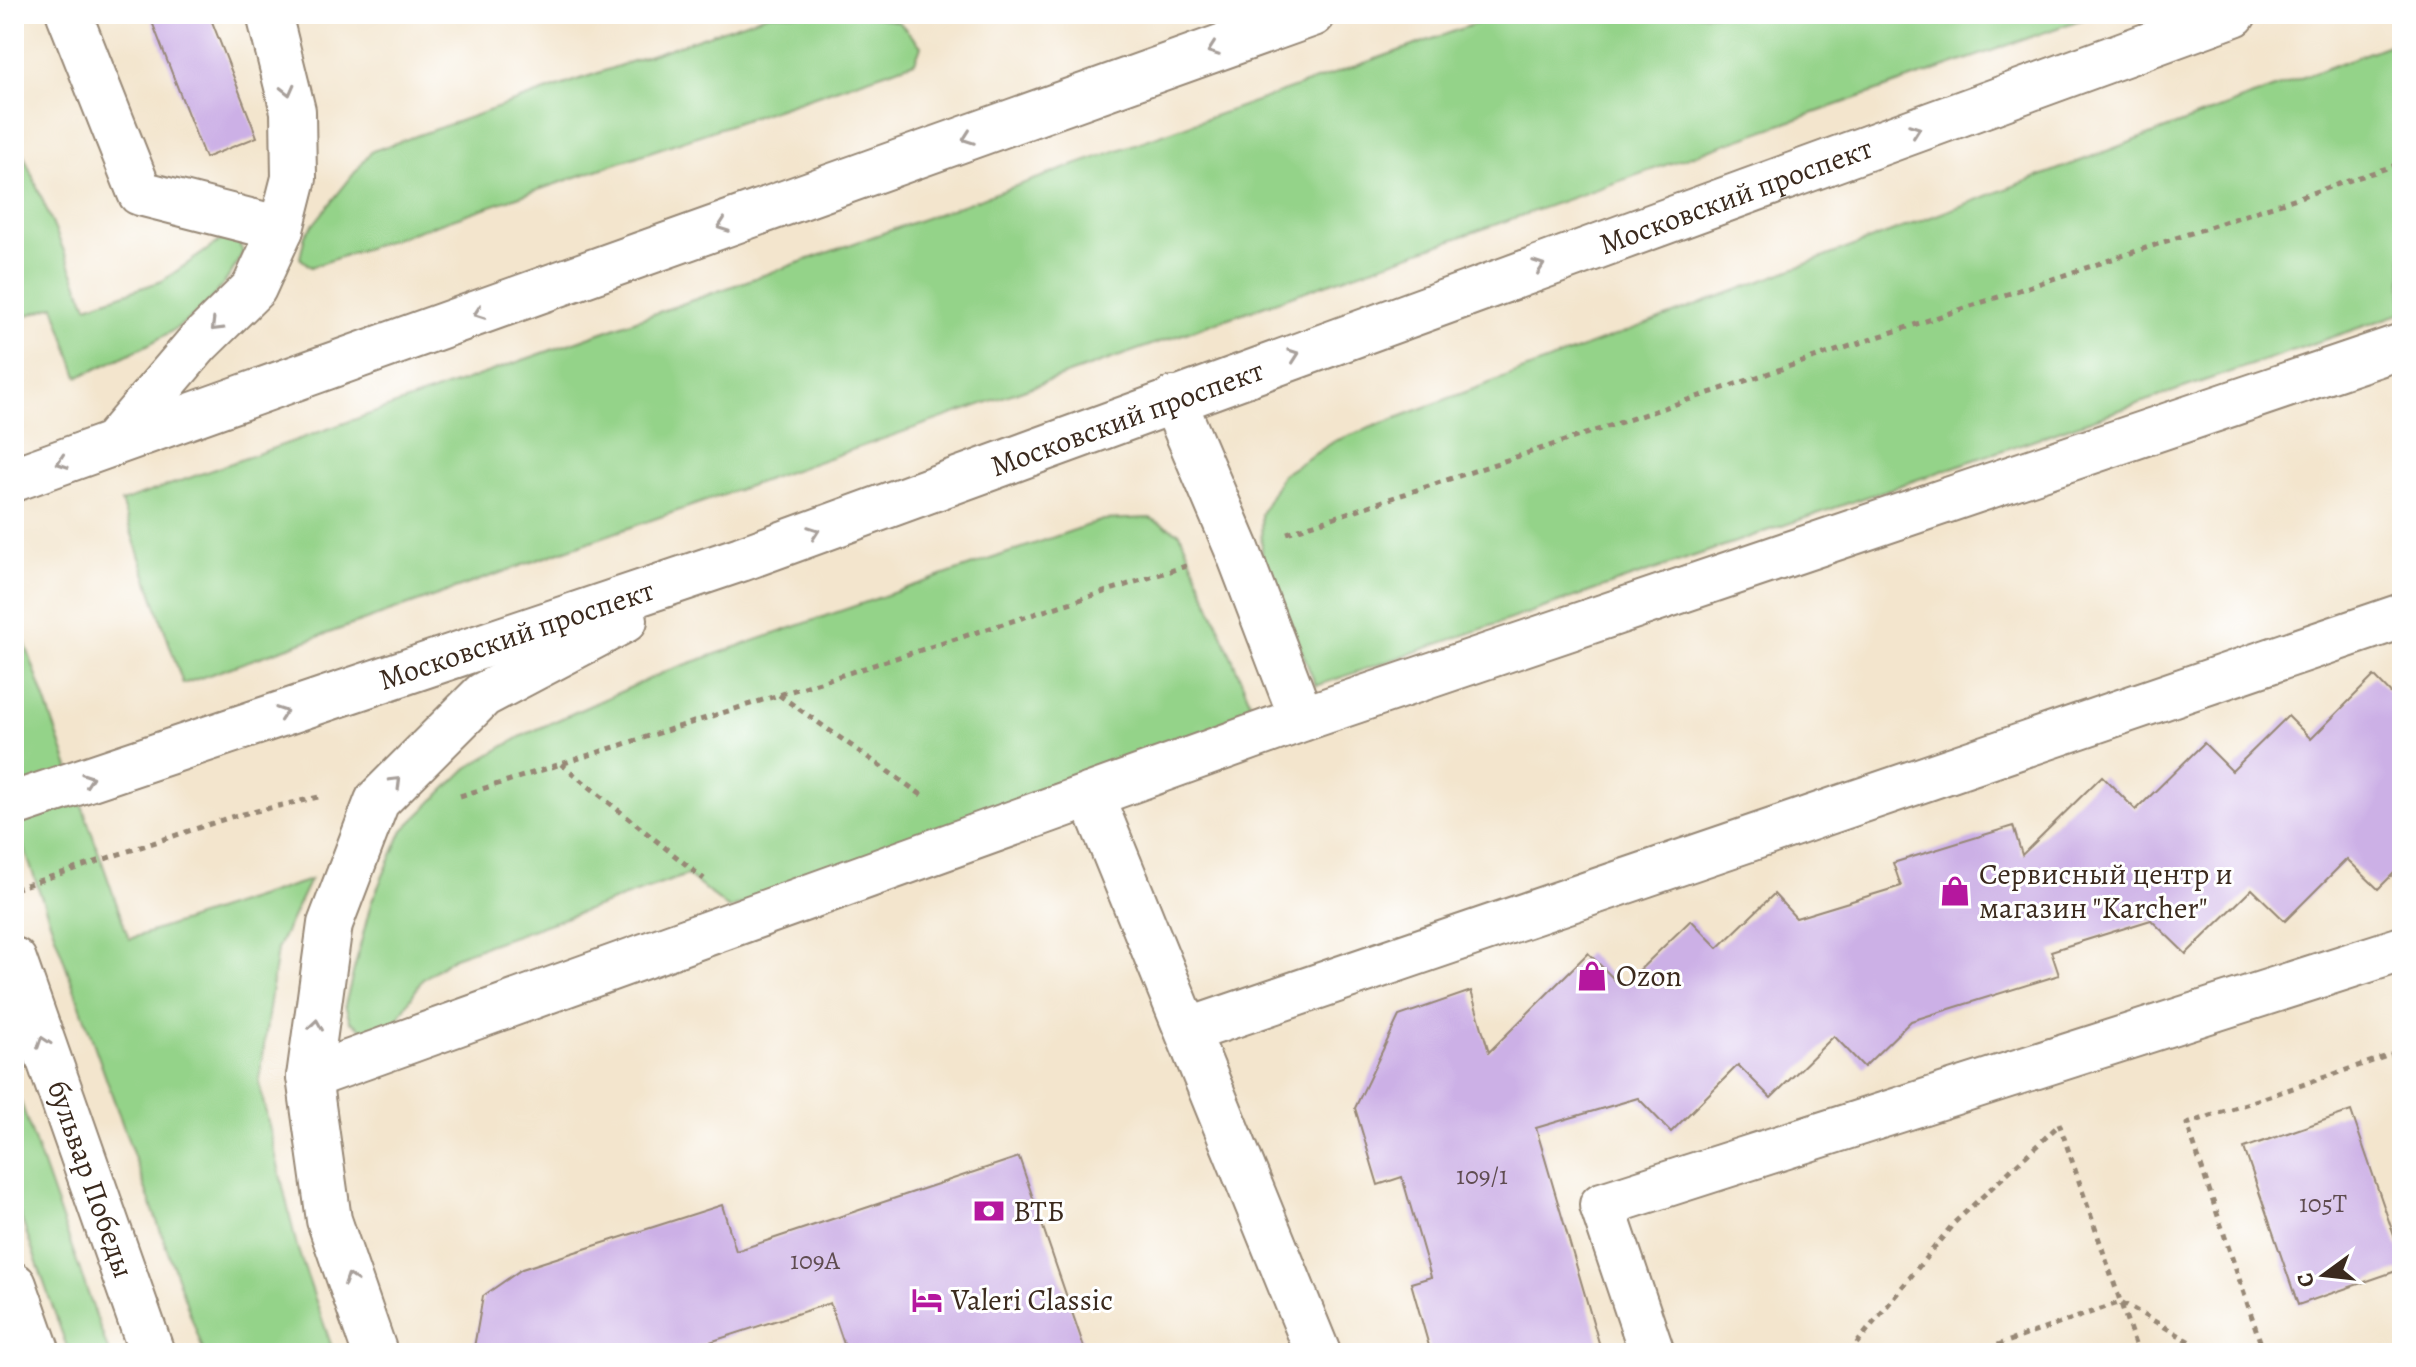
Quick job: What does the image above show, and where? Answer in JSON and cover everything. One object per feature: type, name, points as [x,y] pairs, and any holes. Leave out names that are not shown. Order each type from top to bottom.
[{"type":"main road","points":[[69,14],[140,193],[281,229]]},
{"type":"main road","points":[[110,446],[198,343],[254,288],[281,229],[294,178],[293,111],[269,14]]},
{"type":"main road","points":[[14,479],[1313,14]]},
{"type":"main road","name":"Московский проспект","points":[[14,804],[741,559],[2234,14]]},
{"type":"main road","points":[[309,1077],[1302,719],[2402,346]]},
{"type":"main road","points":[[1173,399],[1237,549],[1302,719]]},
{"type":"main road","points":[[375,1353],[329,1220],[309,1077],[330,924],[377,801],[483,695],[741,559]]},
{"type":"main road","points":[[1187,1031],[2402,616]]},
{"type":"main road","points":[[1091,795],[1318,1353]]},
{"type":"main road","points":[[1652,1353],[1602,1205],[2402,949]]},
{"type":"main road","name":"бульвар Победы","points":[[14,960],[152,1353]]},
{"type":"main road","points":[[14,1285],[38,1353]]},
{"type":"path","points":[[14,889],[234,816],[329,795],[377,801],[447,800],[1237,549],[2402,163]]},
{"type":"path","points":[[779,695],[980,835]]},
{"type":"path","points":[[561,764],[751,917]]},
{"type":"path","points":[[2264,1353],[2187,1124],[2402,1051]]},
{"type":"path","points":[[2039,1063],[2138,1353]]},
{"type":"path","points":[[1849,1353],[1954,1223],[2060,1124]]},
{"type":"path","points":[[1975,1353],[2121,1302],[2210,1353]]},
{"type":"path","points":[[2389,1353],[2402,1349]]},
{"type":"green space","points":[[769,14],[863,14],[899,22],[921,46],[915,62],[311,267],[300,258],[305,235],[372,151]]},
{"type":"green space","points":[[1503,14],[2097,14],[183,684],[121,502]]},
{"type":"green space","points":[[2402,40],[2402,313],[1316,686],[1262,555],[1261,514],[1282,475],[1335,441]]},
{"type":"green space","points":[[14,132],[87,306],[162,281],[226,237],[237,239],[243,252],[229,277],[212,298],[174,330],[78,377],[54,306],[14,320]]},
{"type":"green space","points":[[1150,518],[1180,533],[1252,706],[1218,732],[729,909],[687,875],[454,957],[422,980],[393,1027],[369,1034],[350,1021],[345,1005],[371,903],[403,830],[467,768],[522,736],[667,671],[1103,520]]},
{"type":"green space","points":[[14,611],[129,939],[310,880],[277,949],[259,1083],[297,1247],[334,1353],[204,1353],[14,820]]},
{"type":"green space","points":[[14,1083],[109,1353],[69,1353],[14,1198]]},
{"type":"building","points":[[149,14],[209,14],[257,137],[205,158]]},
{"type":"building","points":[[2374,676],[2402,705],[2402,865],[2378,889],[2347,859],[2285,921],[2252,889],[2186,954],[2151,920],[2051,951],[2059,975],[1911,1021],[1864,1067],[1834,1036],[1771,1098],[1738,1065],[1671,1132],[1638,1098],[1536,1128],[1602,1353],[1431,1353],[1411,1283],[1431,1277],[1402,1177],[1378,1185],[1355,1108],[1399,1016],[1471,991],[1489,1052],[1588,953],[1622,987],[1691,920],[1718,948],[1774,894],[1796,918],[1901,886],[1893,863],[2013,826],[2022,855],[2102,776],[2136,810],[2204,743],[2232,771],[2288,716],[2311,739]]},
{"type":"building","points":[[2351,1111],[2402,1259],[2402,1269],[2298,1305],[2244,1148]]},
{"type":"building","points":[[1019,1157],[1086,1353],[847,1353],[830,1303],[676,1353],[473,1353],[483,1296],[522,1269],[722,1205],[736,1251]]},
{"type":"place","name":"Сервисный центр и магазин \"Karcher\"","points":[[1955,891]]},
{"type":"place","name":"Ozon","points":[[1592,976]]},
{"type":"place","name":"ВТБ","points":[[989,1211]]},
{"type":"place","name":"Valeri Classic","points":[[927,1300]]}]
